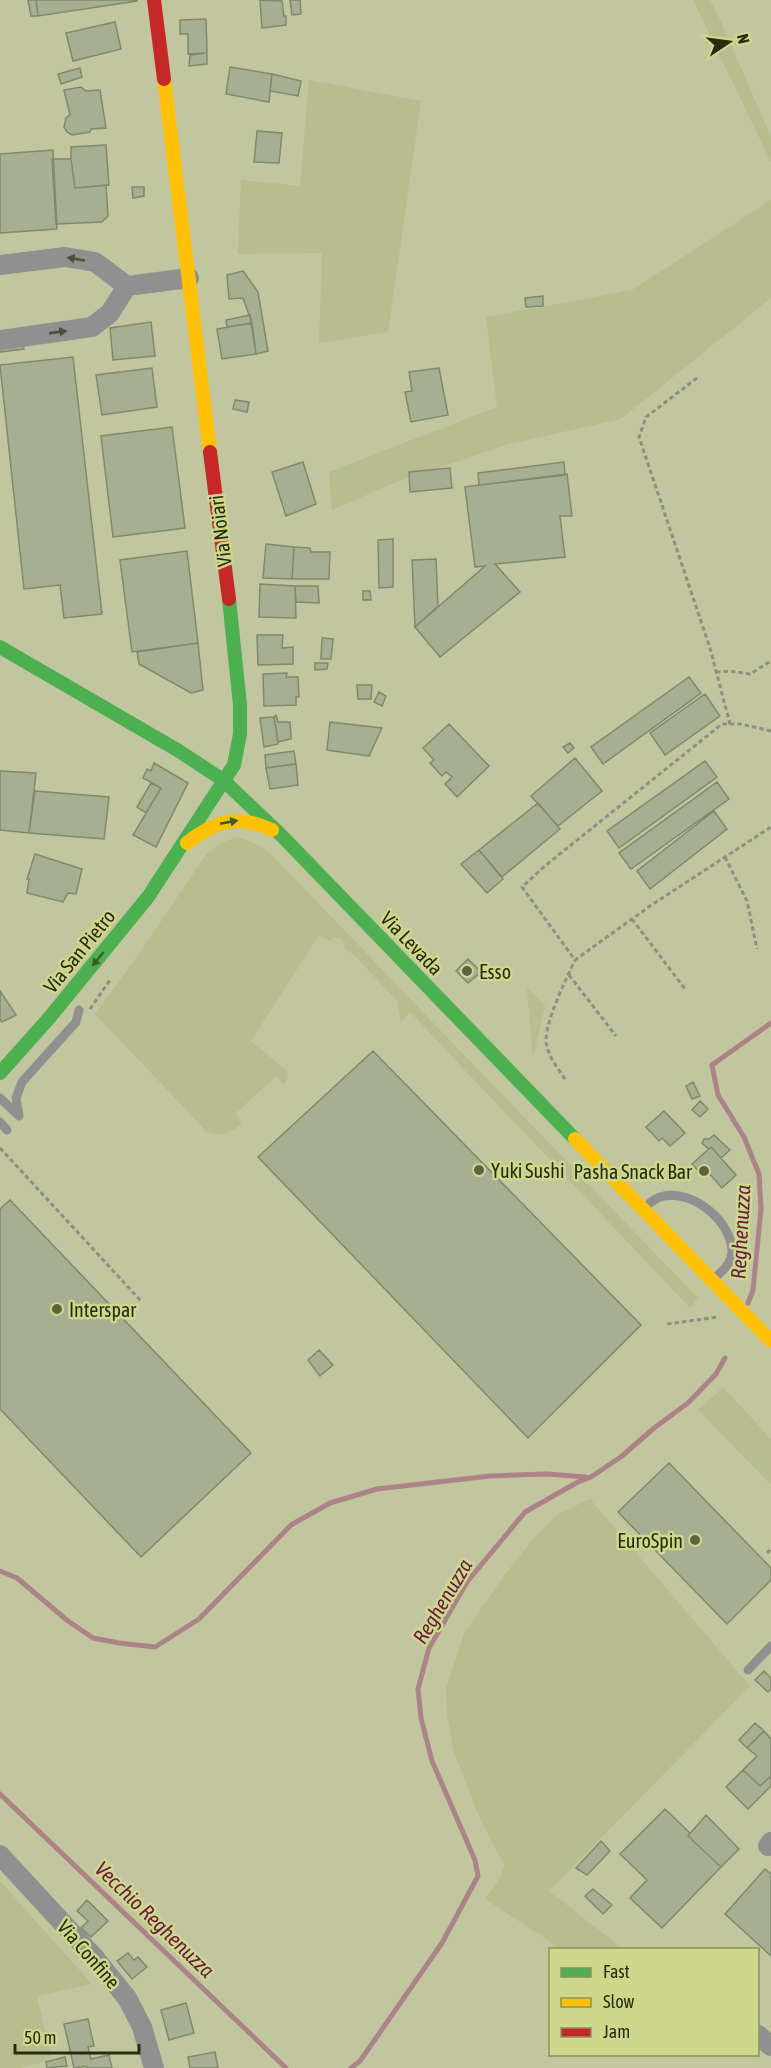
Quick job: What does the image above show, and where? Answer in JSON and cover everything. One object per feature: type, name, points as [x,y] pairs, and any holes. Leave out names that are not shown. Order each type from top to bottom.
[{"type":"street","name":"Via Noiari","points":[[154,0],[242,717],[241,740],[234,765],[224,780]]},
{"type":"street","points":[[0,265],[65,257],[95,262],[127,286],[189,278]]},
{"type":"street","points":[[0,340],[92,327],[110,313],[127,286]]},
{"type":"street","name":"Via Levada","points":[[0,646],[224,780],[281,835],[771,1341]]},
{"type":"street","name":"Via San Pietro","points":[[0,1073],[50,1017],[148,897],[182,848],[224,780]]},
{"type":"street","name":"Via San Pietro","points":[[182,848],[210,826],[242,819],[257,821],[281,835]]},
{"type":"street","points":[[113,969],[148,897]]},
{"type":"street","points":[[0,1096],[85,1007]]},
{"type":"street","name":"Via Confine","points":[[0,1855],[94,1957],[127,1998],[142,2026],[154,2068]]},
{"type":"street","points":[[759,2037],[771,2046]]},
{"type":"lane","points":[[0,1096],[19,1116],[16,1098],[22,1082],[76,1022],[85,1007]]},
{"type":"lane","points":[[0,1082],[46,1029],[50,1017]]},
{"type":"lane","points":[[0,1122],[4,1129]]},
{"type":"lane","points":[[642,1209],[652,1201],[664,1196],[685,1197],[699,1202],[713,1214],[727,1233],[732,1253],[728,1265],[712,1281]]},
{"type":"lane","points":[[748,1670],[771,1646]]},
{"type":"path","points":[[697,378],[646,417],[639,437],[710,648],[730,724]]},
{"type":"path","points":[[716,672],[730,671],[750,674],[771,661]]},
{"type":"path","points":[[575,960],[522,887],[546,865],[722,724],[741,724],[771,731]]},
{"type":"path","points":[[565,1079],[550,1058],[546,1042],[548,1026],[575,960],[632,919],[771,827]]},
{"type":"path","points":[[725,857],[747,901],[757,949]]},
{"type":"path","points":[[632,919],[685,989]]},
{"type":"path","points":[[85,1007],[113,969]]},
{"type":"path","points":[[569,974],[616,1036]]},
{"type":"path","points":[[0,1148],[141,1301]]},
{"type":"path","points":[[667,1324],[726,1316]]},
{"type":"path","points":[[767,1553],[771,1550]]},
{"type":"green space","points":[[693,0],[710,0],[717,13],[771,137],[771,162]]},
{"type":"green space","points":[[309,80],[421,101],[388,332],[319,343],[322,253],[238,254],[241,180],[300,186]]},
{"type":"green space","points":[[771,200],[771,298],[621,419],[509,444],[394,483],[332,510],[329,472],[497,407],[486,317],[632,290]]},
{"type":"green space","points":[[238,837],[269,852],[698,1298],[690,1308],[410,1012],[401,1022],[397,1001],[354,955],[345,949],[340,938],[335,937],[330,941],[319,935],[251,1041],[287,1071],[288,1077],[284,1085],[276,1076],[235,1114],[242,1123],[234,1130],[222,1134],[207,1132],[95,1014],[205,856],[220,844]]},
{"type":"green space","points":[[527,988],[545,1005],[533,1058]]},
{"type":"green space","points":[[723,1387],[771,1439],[771,1485],[698,1410]]},
{"type":"green space","points":[[590,1499],[750,1686],[549,1891],[622,1948],[558,1948],[485,1899],[501,1877],[505,1863],[478,1814],[453,1749],[447,1714],[446,1689],[464,1633],[506,1573],[534,1538],[558,1514]]},
{"type":"green space","points":[[0,1881],[92,1984],[37,1996],[52,2060],[20,2068],[0,2068]]},
{"type":"building","points":[[28,0],[36,0],[38,16],[31,16]]},
{"type":"building","points":[[36,0],[137,0],[137,1],[38,16]]},
{"type":"building","points":[[260,0],[282,1],[286,25],[262,28]]},
{"type":"building","points":[[290,0],[300,0],[301,14],[292,15]]},
{"type":"building","points":[[206,19],[207,53],[188,54],[188,34],[180,34],[180,20]]},
{"type":"building","points":[[115,22],[121,49],[73,61],[66,33]]},
{"type":"building","points":[[207,53],[207,64],[189,66],[190,55]]},
{"type":"building","points":[[230,67],[272,74],[269,102],[226,94]]},
{"type":"building","points":[[80,68],[82,77],[61,84],[58,74]]},
{"type":"building","points":[[272,74],[301,81],[298,96],[270,91]]},
{"type":"building","points":[[81,87],[86,91],[100,90],[106,128],[91,129],[90,132],[72,135],[64,127],[66,118],[70,115],[64,90]]},
{"type":"building","points":[[257,131],[282,133],[279,163],[254,162]]},
{"type":"building","points":[[106,145],[109,185],[75,188],[71,147]]},
{"type":"building","points":[[53,150],[57,229],[0,233],[0,154]]},
{"type":"building","points":[[52,159],[71,159],[75,188],[106,185],[108,216],[102,222],[56,224]]},
{"type":"building","points":[[132,187],[144,187],[144,196],[133,198]]},
{"type":"building","points":[[243,271],[258,292],[268,351],[256,354],[250,315],[243,298],[229,299],[227,275]]},
{"type":"building","points":[[543,296],[543,306],[526,307],[525,298]]},
{"type":"building","points":[[250,315],[252,323],[227,327],[226,320]]},
{"type":"building","points":[[151,322],[155,356],[113,360],[110,328]]},
{"type":"building","points":[[252,323],[256,354],[222,359],[217,329]]},
{"type":"building","points":[[23,344],[24,349],[0,352],[0,347]]},
{"type":"building","points":[[73,357],[102,614],[64,618],[60,585],[24,589],[0,365]]},
{"type":"building","points":[[152,368],[157,407],[102,415],[96,375]]},
{"type":"building","points":[[439,368],[448,415],[411,422],[405,392],[412,391],[409,372]]},
{"type":"building","points":[[235,400],[249,402],[247,412],[233,409]]},
{"type":"building","points":[[172,427],[185,528],[113,537],[101,436]]},
{"type":"building","points":[[303,462],[316,504],[286,516],[272,472]]},
{"type":"building","points":[[564,462],[565,475],[479,485],[478,473]]},
{"type":"building","points":[[450,468],[452,488],[410,492],[409,472]]},
{"type":"building","points":[[567,474],[572,516],[560,516],[565,557],[495,564],[520,592],[440,657],[415,627],[485,566],[475,567],[465,487]]},
{"type":"building","points":[[393,539],[393,587],[379,588],[378,540]]},
{"type":"building","points":[[266,544],[294,547],[292,579],[263,578]]},
{"type":"building","points":[[294,547],[310,548],[311,552],[330,552],[329,579],[292,579]]},
{"type":"building","points":[[187,551],[198,643],[132,652],[120,560]]},
{"type":"building","points":[[436,559],[438,606],[415,627],[412,560]]},
{"type":"building","points":[[260,584],[295,586],[296,618],[259,617]]},
{"type":"building","points":[[295,586],[318,586],[319,603],[296,602]]},
{"type":"building","points":[[363,591],[370,591],[371,600],[363,600]]},
{"type":"building","points":[[257,635],[283,635],[282,648],[293,647],[293,664],[258,665]]},
{"type":"building","points":[[322,638],[333,639],[331,659],[321,659]]},
{"type":"building","points":[[198,643],[203,690],[191,693],[139,664],[137,652]]},
{"type":"building","points":[[315,663],[328,663],[327,669],[315,670]]},
{"type":"building","points":[[287,673],[286,677],[298,677],[299,697],[296,697],[296,705],[264,706],[263,674]]},
{"type":"building","points":[[689,677],[701,693],[603,764],[591,747]]},
{"type":"building","points":[[357,685],[372,685],[371,699],[358,699]]},
{"type":"building","points":[[379,692],[386,696],[382,706],[374,702]]},
{"type":"building","points":[[705,694],[720,716],[665,755],[650,733]]},
{"type":"building","points":[[276,715],[278,722],[290,722],[291,739],[278,742],[274,717]]},
{"type":"building","points":[[274,717],[278,744],[264,747],[260,718]]},
{"type":"building","points":[[330,722],[382,728],[369,756],[327,750]]},
{"type":"building","points":[[449,724],[489,766],[457,797],[445,784],[452,777],[446,772],[442,776],[430,763],[434,760],[423,748]]},
{"type":"building","points":[[570,743],[574,748],[568,753],[563,747]]},
{"type":"building","points":[[294,751],[296,764],[266,768],[265,755]]},
{"type":"building","points":[[575,758],[602,791],[558,826],[531,796]]},
{"type":"building","points":[[705,761],[717,777],[619,848],[607,831]]},
{"type":"building","points":[[154,763],[188,783],[156,847],[133,835],[161,788],[143,778],[147,769],[151,771]]},
{"type":"building","points":[[296,764],[298,785],[270,789],[266,768]]},
{"type":"building","points":[[0,771],[36,773],[29,833],[0,830]]},
{"type":"building","points":[[717,782],[729,799],[631,869],[619,853]]},
{"type":"building","points":[[151,783],[161,788],[146,813],[137,807]]},
{"type":"building","points":[[35,791],[109,797],[104,839],[29,833]]},
{"type":"building","points":[[538,803],[560,829],[502,877],[479,850]]},
{"type":"building","points":[[714,811],[727,829],[650,889],[637,871]]},
{"type":"building","points":[[479,850],[503,879],[487,893],[461,864]]},
{"type":"building","points":[[35,854],[82,869],[76,894],[68,893],[63,902],[27,893],[29,879],[27,879]]},
{"type":"building","points":[[468,959],[481,972],[468,983],[456,971]]},
{"type":"building","points":[[0,991],[16,1015],[2,1022],[0,1019]]},
{"type":"building","points":[[373,1051],[641,1325],[528,1438],[258,1157]]},
{"type":"building","points":[[693,1082],[700,1096],[692,1099],[686,1086]]},
{"type":"building","points":[[700,1101],[708,1109],[700,1117],[692,1110]]},
{"type":"building","points":[[664,1111],[685,1133],[670,1146],[662,1138],[659,1141],[646,1127]]},
{"type":"building","points":[[714,1135],[730,1150],[721,1158],[711,1147],[709,1149],[702,1143],[704,1139],[709,1139]]},
{"type":"building","points":[[711,1147],[736,1175],[722,1188],[708,1172],[703,1176],[692,1164]]},
{"type":"building","name":"Interspar","points":[[10,1200],[251,1453],[141,1557],[0,1409],[0,1209]]},
{"type":"building","points":[[319,1350],[333,1365],[320,1376],[308,1360]]},
{"type":"building","name":"EuroSpin","points":[[669,1463],[771,1568],[771,1580],[727,1624],[618,1512]]},
{"type":"building","points":[[764,1671],[771,1678],[771,1689],[768,1692],[755,1680]]},
{"type":"building","points":[[755,1723],[764,1731],[747,1748],[739,1740]]},
{"type":"building","points":[[764,1731],[771,1739],[771,1776],[760,1786],[743,1770],[757,1756],[747,1748]]},
{"type":"building","points":[[743,1770],[760,1786],[771,1776],[771,1786],[748,1809],[726,1787]]},
{"type":"building","points":[[665,1809],[690,1833],[688,1836],[721,1867],[662,1928],[630,1898],[647,1880],[620,1854]]},
{"type":"building","points":[[706,1815],[739,1849],[721,1867],[688,1836]]},
{"type":"building","points":[[601,1841],[610,1851],[587,1875],[576,1868]]},
{"type":"building","points":[[765,1869],[771,1874],[771,1956],[725,1914]]},
{"type":"building","points":[[593,1889],[612,1905],[603,1914],[585,1896]]},
{"type":"building","points":[[87,1900],[108,1921],[91,1937],[81,1928],[88,1921],[77,1911]]},
{"type":"building","points":[[128,1953],[134,1960],[138,1957],[147,1967],[132,1979],[117,1961]]},
{"type":"building","points":[[186,2003],[194,2033],[169,2040],[161,2010]]},
{"type":"building","points":[[88,2019],[94,2046],[88,2047],[91,2059],[109,2055],[112,2068],[87,2068],[87,2066],[74,2068],[64,2024]]},
{"type":"building","points":[[215,2052],[218,2068],[190,2068],[188,2057]]},
{"type":"building","points":[[65,2057],[67,2066],[47,2068],[46,2062]]},
{"type":"waterway","name":"Reghenuzza","points":[[748,1303],[753,1290],[761,1209],[759,1174],[744,1137],[718,1095],[712,1065],[771,1023]]},
{"type":"waterway","name":"Reghenuzza","points":[[351,2068],[360,2061],[442,1943],[478,1876],[475,1860],[432,1761],[421,1718],[418,1689],[429,1648],[467,1582],[525,1512],[591,1477],[622,1456],[688,1403],[716,1374],[725,1358]]},
{"type":"waterway","name":"Vecchio Reghenuzza","points":[[0,1571],[17,1578],[68,1621],[93,1638],[155,1647],[199,1619],[291,1525],[330,1503],[377,1489],[490,1476],[547,1474],[586,1477]]},
{"type":"waterway","name":"Vecchio Reghenuzza","points":[[0,1794],[286,2068]]},
{"type":"traffic: fast","points":[[0,1073],[50,1017],[148,897],[234,765],[240,734],[240,705],[229,599]]},
{"type":"traffic: fast","points":[[0,647],[179,751],[223,780],[281,835],[575,1139]]},
{"type":"traffic: slow","points":[[164,79],[210,452]]},
{"type":"traffic: slow","points":[[187,843],[208,829],[228,822],[248,822],[272,830]]},
{"type":"traffic: slow","points":[[575,1139],[771,1341]]},
{"type":"traffic: jam","points":[[154,0],[164,79]]},
{"type":"traffic: jam","points":[[210,452],[229,599]]},
{"type":"place","name":"Esso","points":[[467,971]]},
{"type":"place","name":"Yuki Sushi","points":[[479,1170]]},
{"type":"place","name":"Pasha Snack Bar","points":[[704,1171]]},
{"type":"place","name":"Interspar","points":[[57,1309]]},
{"type":"place","name":"EuroSpin","points":[[695,1540]]}]
